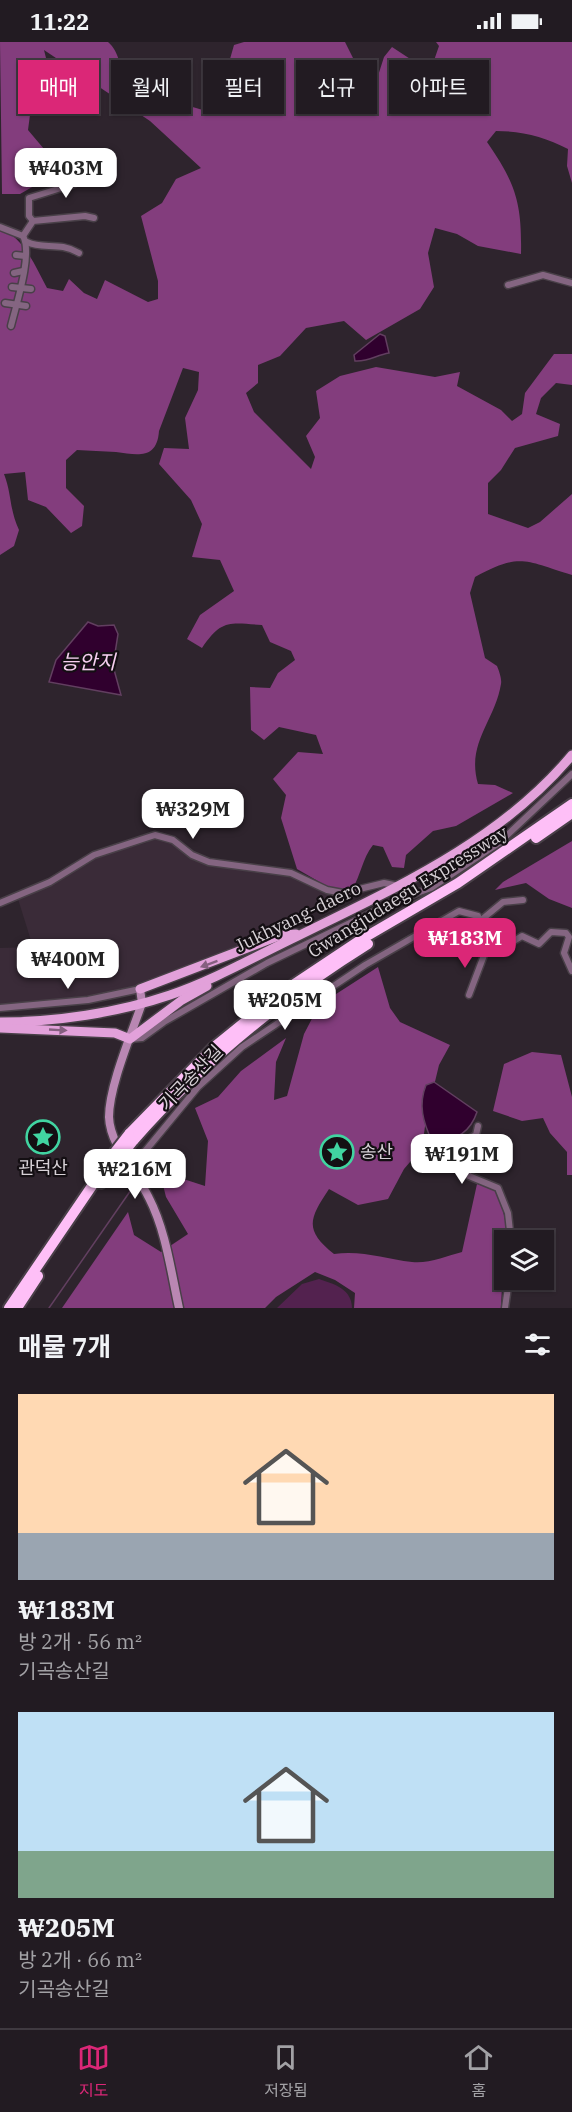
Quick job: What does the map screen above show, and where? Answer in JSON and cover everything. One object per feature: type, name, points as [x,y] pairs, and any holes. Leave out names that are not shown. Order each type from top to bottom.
[{"type":"highway","name":"Gwangjudaegu Expressway","points":[[9,1308],[116,1156],[213,1047],[278,995],[362,939],[458,883],[572,804]]},
{"type":"highway","name":"Gwangjudaegu Expressway","points":[[131,1138],[184,1085],[281,1002],[365,946],[491,868],[572,813]]},
{"type":"highway","name":"Gwangjudaegu Expressway","points":[[17,1308],[116,1156]]},
{"type":"main road","name":"Jukhyang-daero","points":[[0,1022],[71,1017],[142,1003],[199,984],[400,886],[468,847],[518,809],[572,755]]},
{"type":"main road","points":[[140,989],[281,935],[304,933]]},
{"type":"main road","points":[[0,1028],[115,1033],[129,1039],[182,1000],[237,972],[266,951]]},
{"type":"street","points":[[33,221],[29,216],[29,198],[74,184],[75,177]]},
{"type":"street","points":[[33,221],[85,216],[94,218]]},
{"type":"street","points":[[11,326],[26,256],[25,239],[33,221]]},
{"type":"street","points":[[0,227],[33,245],[57,244],[79,253]]},
{"type":"street","points":[[16,255],[26,256]]},
{"type":"street","points":[[14,273],[23,271]]},
{"type":"street","points":[[508,285],[543,275],[572,283]]},
{"type":"street","points":[[12,287],[20,286],[31,289]]},
{"type":"street","points":[[6,303],[26,306]]},
{"type":"street","points":[[129,1039],[142,1038],[212,994],[327,933],[431,888],[499,843],[572,774]]},
{"type":"street","points":[[0,903],[50,882],[94,855],[155,835],[165,836],[192,855],[209,862],[291,873],[327,890],[343,893],[384,883],[400,886]]},
{"type":"street","points":[[470,995],[486,950],[480,921],[503,902],[523,900]]},
{"type":"street","name":"기곡송산길","points":[[132,1167],[204,1080],[266,1029],[365,965],[459,911],[474,913],[480,921]]},
{"type":"street","points":[[486,950],[497,944],[509,944],[522,936],[539,944],[547,935],[558,931],[569,937],[564,953],[572,970]]},
{"type":"street","points":[[0,1008],[88,1000],[140,989],[142,1003],[112,1096],[109,1118],[114,1136],[149,1198],[160,1229],[179,1308]]},
{"type":"street","points":[[478,1126],[476,1135],[460,1143],[459,1154],[469,1176],[498,1188],[508,1213],[510,1230]]},
{"type":"street","points":[[506,1308],[508,1290]]},
{"type":"shaded area","points":[[0,42],[108,42],[119,60],[111,60],[111,95],[99,87],[99,60],[59,60],[44,50],[46,60],[18,60],[18,114],[30,114],[28,130],[44,149],[46,164],[34,186],[20,194],[2,194]]},
{"type":"shaded area","points":[[244,42],[345,42],[354,60],[296,60],[296,114],[377,114],[377,79],[384,57],[392,47],[412,60],[389,60],[389,114],[489,114],[489,60],[434,60],[439,46],[436,42],[572,42],[572,183],[567,166],[568,149],[542,138],[506,131],[496,131],[487,142],[505,170],[515,195],[520,221],[521,254],[478,246],[457,234],[435,228],[428,253],[434,287],[420,309],[366,340],[344,321],[306,328],[280,356],[258,365],[258,383],[246,393],[254,412],[311,469],[315,457],[306,436],[320,418],[316,391],[340,376],[376,367],[435,377],[460,372],[457,386],[501,410],[512,421],[522,414],[525,393],[554,354],[572,354],[572,385],[556,383],[541,398],[536,414],[560,424],[558,436],[515,448],[501,470],[488,483],[488,514],[528,528],[540,522],[572,494],[572,575],[533,563],[513,562],[490,569],[475,577],[470,593],[485,658],[497,666],[501,682],[498,697],[478,744],[475,769],[478,784],[495,785],[513,793],[456,826],[433,831],[406,855],[404,868],[392,867],[383,847],[373,845],[352,890],[330,888],[297,869],[281,818],[286,795],[273,779],[298,752],[323,754],[316,735],[279,727],[264,740],[251,730],[250,687],[270,688],[278,673],[295,660],[291,651],[270,642],[262,625],[234,624],[221,627],[202,648],[187,639],[200,615],[234,591],[220,560],[192,557],[202,524],[191,500],[159,464],[164,448],[189,449],[185,418],[198,390],[199,372],[183,368],[157,440],[150,451],[145,454],[131,454],[77,450],[66,460],[66,488],[84,506],[82,526],[71,533],[46,507],[28,500],[25,472],[4,474],[19,530],[14,546],[0,555],[0,228],[23,246],[47,288],[63,291],[69,279],[84,293],[97,299],[105,280],[148,302],[158,299],[158,281],[141,216],[162,203],[176,179],[201,168],[140,114],[191,114],[191,106],[203,110],[203,114],[284,114],[284,60],[230,60],[234,45]]},
{"type":"shaded area","points":[[155,837],[165,838],[209,864],[291,875],[345,899],[158,982],[110,994],[0,1006],[0,948],[33,947],[18,899],[50,886],[94,857],[146,843]]},
{"type":"shaded area","points":[[572,841],[572,908],[549,899],[526,883],[495,890],[503,882]]},
{"type":"shaded area","points":[[378,967],[390,1008],[400,1022],[450,1045],[439,1065],[426,1119],[422,1148],[404,1169],[388,1199],[358,1205],[329,1189],[314,1216],[314,1231],[318,1238],[334,1254],[364,1254],[412,1262],[431,1261],[462,1252],[477,1184],[499,1191],[507,1230],[494,1230],[494,1290],[502,1290],[501,1308],[354,1308],[355,1293],[335,1280],[315,1272],[276,1297],[265,1308],[62,1308],[128,1212],[134,1235],[161,1252],[188,1234],[166,1197],[161,1177],[171,1175],[205,1186],[208,1141],[195,1108],[218,1097],[241,1071],[286,1038],[276,1062],[274,1100],[287,1096],[304,1034],[319,1005]]},
{"type":"shaded area","points":[[532,1052],[561,1055],[572,1097],[572,1175],[567,1175],[567,1152],[550,1133],[543,1118],[522,1121],[493,1111],[504,1064]]},
{"type":"shaded area","points":[[319,1279],[336,1285],[346,1292],[352,1308],[277,1308],[302,1284]]},
{"type":"water","points":[[380,334],[385,336],[389,353],[355,361],[354,355]]},
{"type":"water","name":"능안지","points":[[88,622],[98,626],[114,625],[118,634],[113,666],[121,695],[49,682],[56,660]]},
{"type":"water","points":[[434,1082],[477,1112],[470,1126],[454,1138],[432,1141],[426,1127],[422,1100],[426,1085]]},
{"type":"waterway","points":[[147,1179],[164,1165]]},
{"type":"waterway","points":[[49,1308],[131,1190]]},
{"type":"place","name":"관덕산","points":[[43,1137]]},
{"type":"place","name":"송산","points":[[337,1152]]}]
